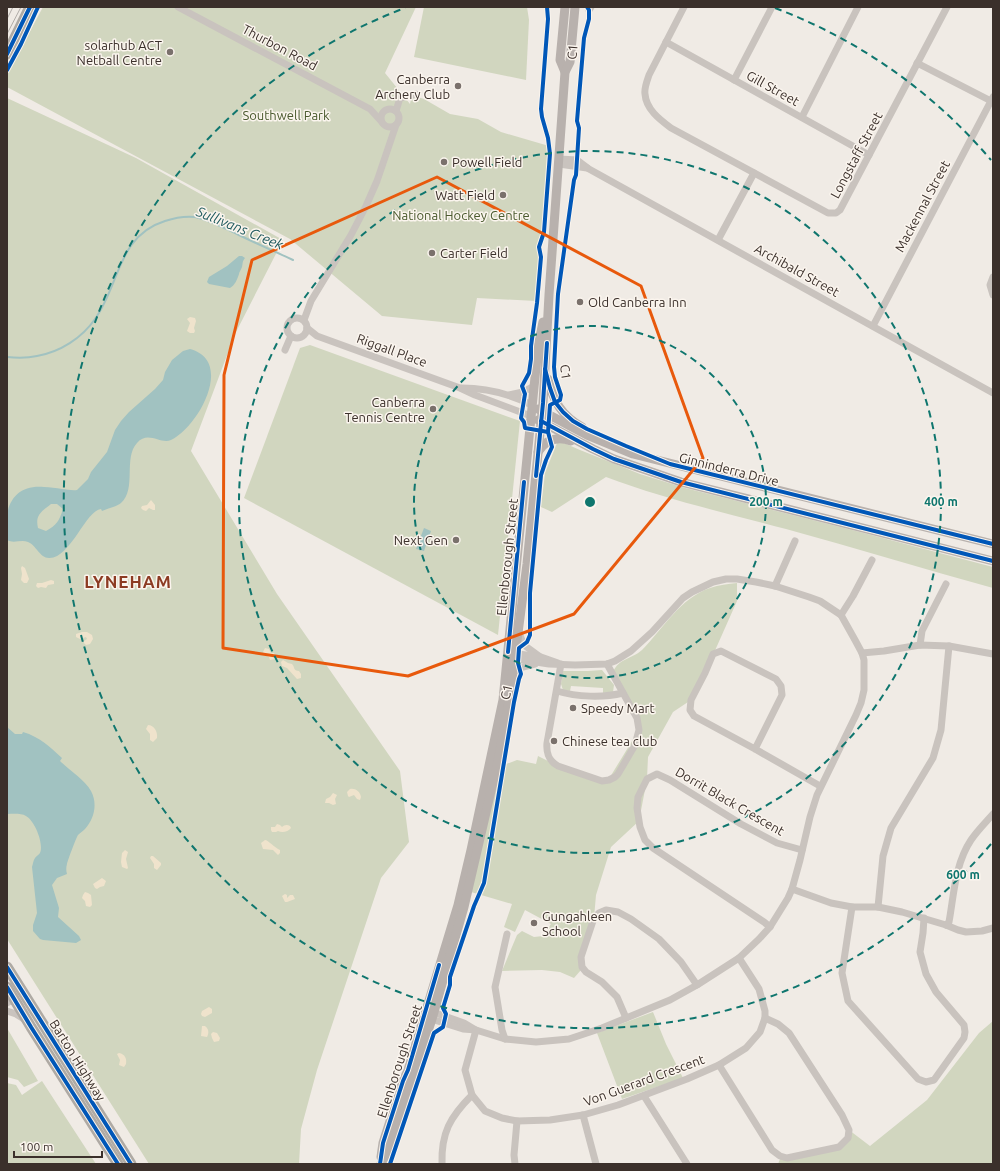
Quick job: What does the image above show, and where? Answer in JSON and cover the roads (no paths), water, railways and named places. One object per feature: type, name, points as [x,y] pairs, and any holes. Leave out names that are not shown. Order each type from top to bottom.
[{"type":"highway","points":[[7,54],[30,7]]},
{"type":"highway","name":"Barton Highway","points":[[7,967],[13,995],[31,1027],[118,1164]]},
{"type":"highway","name":"Barton Highway","points":[[13,995],[131,1164]]},
{"type":"main road","points":[[565,7],[560,60],[565,72]]},
{"type":"main road","points":[[549,294],[565,72],[570,62],[575,7]]},
{"type":"main road","name":"Ellenborough Street","points":[[429,1014],[471,850],[511,656],[518,631],[527,564],[542,417],[549,294]]},
{"type":"main road","name":"Ellenborough Street","points":[[380,1164],[383,1143],[403,1081],[429,1014],[464,907],[498,761],[509,702],[512,674],[511,656],[538,347],[549,294]]},
{"type":"main road","points":[[545,369],[555,402],[573,421],[619,443],[670,464]]},
{"type":"main road","name":"Ginninderra Drive","points":[[532,405],[542,417],[593,449],[614,459],[681,482],[993,561]]},
{"type":"main road","name":"Ginninderra Drive","points":[[531,416],[542,417],[633,454],[993,544]]},
{"type":"main road","points":[[538,452],[547,442],[557,438],[566,439],[593,449]]},
{"type":"street","name":"Thurbon Road","points":[[178,7],[370,109],[383,124]]},
{"type":"street","points":[[666,42],[684,7]]},
{"type":"street","points":[[734,80],[772,7]]},
{"type":"street","points":[[802,117],[858,7]]},
{"type":"street","name":"Longstaff Street","points":[[666,42],[649,75],[646,85],[645,93],[648,103],[656,116],[671,128],[828,213],[836,213],[840,210],[947,7]]},
{"type":"street","name":"Gill Street","points":[[666,42],[869,155]]},
{"type":"street","points":[[917,63],[992,100]]},
{"type":"street","points":[[388,148],[381,114],[398,99],[416,94]]},
{"type":"street","points":[[300,319],[351,235],[377,180],[399,119],[396,111],[398,99]]},
{"type":"street","name":"Mackennal Street","points":[[873,326],[992,100]]},
{"type":"street","name":"Thurbon Road","points":[[370,109],[392,109],[396,111]]},
{"type":"street","points":[[383,124],[390,128],[396,125]]},
{"type":"street","name":"Archibald Street","points":[[559,161],[577,160],[589,169],[993,393]]},
{"type":"street","points":[[718,240],[754,173]]},
{"type":"street","points":[[993,277],[990,285],[993,295]]},
{"type":"street","points":[[300,319],[307,328],[305,334],[297,338],[291,336],[287,331],[287,325],[291,320],[300,319]]},
{"type":"street","name":"Riggall Place","points":[[307,328],[317,336],[460,388],[531,416]]},
{"type":"street","points":[[285,350],[291,336]]},
{"type":"street","name":"Riggall Place","points":[[303,336],[317,336]]},
{"type":"street","name":"Riggall Place","points":[[509,395],[524,392],[534,386]]},
{"type":"street","name":"Riggall Place","points":[[460,388],[476,389],[509,395],[532,405]]},
{"type":"street","points":[[775,586],[795,541]]},
{"type":"street","points":[[840,615],[853,596],[872,560]]},
{"type":"street","points":[[429,1014],[463,1029],[476,1030],[505,1039],[536,1042],[569,1039],[602,1028],[670,1000],[697,985],[739,958],[770,927],[788,898],[792,889],[810,817],[820,786],[856,715],[864,690],[863,657],[840,615],[820,601],[775,586],[737,579],[726,579],[713,582],[692,592],[683,598],[652,632],[631,651],[607,664],[562,664],[511,656]]},
{"type":"street","points":[[920,645],[922,632],[946,584]]},
{"type":"street","points":[[518,631],[524,645],[534,653],[539,660]]},
{"type":"street","points":[[863,657],[884,651],[920,645],[950,646],[993,654]]},
{"type":"street","points":[[878,907],[883,856],[891,828],[933,758],[942,730],[950,646]]},
{"type":"street","points":[[755,748],[782,695],[781,686],[776,679],[721,650],[713,654],[691,700],[690,710],[694,716],[755,748],[820,786]]},
{"type":"street","points":[[512,674],[519,668],[539,660]]},
{"type":"street","points":[[562,664],[547,748],[548,757],[552,763],[558,766],[602,781],[613,779],[618,774],[635,745],[640,730],[637,718],[607,664]]},
{"type":"street","points":[[557,691],[569,694],[605,696],[623,693]]},
{"type":"street","name":"Dorrit Black Crescent","points":[[770,927],[653,848],[645,840],[640,827],[637,808],[638,797],[647,779],[657,774],[670,780],[777,843],[802,850]]},
{"type":"street","points":[[946,925],[949,922],[958,867],[966,848],[993,814]]},
{"type":"street","points":[[792,889],[831,903],[852,907],[878,907],[902,912],[966,932],[982,931],[993,928]]},
{"type":"street","points":[[852,907],[842,973],[848,1002],[918,1079],[926,1082],[934,1080],[964,1038],[965,1032],[964,1024],[936,992],[926,974],[920,952],[924,918]]},
{"type":"street","points":[[626,1018],[617,997],[602,982],[586,972],[582,966],[581,957],[585,943],[594,918],[599,913],[606,910],[618,912],[660,939],[681,962],[697,985]]},
{"type":"street","points":[[505,1039],[502,1030],[495,987],[508,934]]},
{"type":"street","points":[[719,1065],[772,1150],[780,1156],[787,1158],[839,1147],[848,1138],[849,1130],[842,1114],[789,1033],[778,1024],[765,1018],[765,1011],[759,988],[739,958]]},
{"type":"street","points":[[7,1011],[22,1018],[31,1027]]},
{"type":"street","name":"Von Guerard Crescent","points":[[476,1030],[465,1070],[472,1095],[485,1111],[502,1118],[517,1121],[550,1120],[583,1115],[644,1096],[719,1065],[746,1048],[760,1032],[765,1018]]},
{"type":"street","points":[[442,1164],[442,1149],[447,1127],[460,1107],[472,1095]]},
{"type":"street","points":[[644,1096],[687,1164]]},
{"type":"street","points":[[583,1115],[596,1164]]},
{"type":"street","points":[[515,1164],[514,1155],[517,1121]]},
{"type":"water","points":[[239,256],[245,258],[237,280],[232,287],[230,288],[209,284],[207,282],[209,277],[227,266]]},
{"type":"water","points":[[190,349],[203,356],[210,366],[211,380],[208,394],[201,409],[192,422],[171,440],[163,441],[146,438],[141,439],[137,443],[133,449],[131,457],[128,490],[126,497],[121,503],[117,506],[102,511],[101,509],[95,511],[71,543],[57,556],[49,558],[43,556],[28,542],[12,542],[7,540],[6,519],[11,502],[16,495],[23,490],[32,487],[77,490],[88,479],[91,472],[107,452],[115,430],[121,421],[163,380],[165,372],[172,360],[183,351]],"holes":[[[51,504],[57,504],[63,509],[57,522],[53,527],[46,531],[38,528],[37,520],[40,514]]]},
{"type":"water","points":[[424,528],[431,531],[424,551],[416,549]]},
{"type":"water","points":[[7,727],[15,734],[22,734],[23,732],[29,734],[49,746],[62,758],[60,761],[85,783],[93,796],[95,806],[93,816],[85,829],[77,837],[67,865],[67,874],[57,878],[52,885],[59,908],[58,917],[79,936],[81,940],[76,943],[43,940],[40,939],[33,931],[33,925],[37,913],[32,867],[35,857],[40,853],[41,844],[33,823],[26,816],[22,814],[7,814]]},
{"type":"waterway","name":"Sullivans Creek","points":[[7,357],[34,357],[46,354],[62,348],[84,332],[90,326],[103,306],[128,250],[137,238],[149,228],[165,221],[183,217],[200,218],[293,260]]},
{"type":"tram line","points":[[7,19],[13,7]]},
{"type":"tram line","points":[[7,34],[21,7]]},
{"type":"place","name":"solarhub ACT Netball Centre","points":[[170,52]]},
{"type":"place","name":"Canberra Archery Club","points":[[458,86]]},
{"type":"place","name":"Powell Field","points":[[444,162]]},
{"type":"place","name":"Watt Field","points":[[503,195]]},
{"type":"place","name":"Carter Field","points":[[432,253]]},
{"type":"place","name":"Old Canberra Inn","points":[[580,302]]},
{"type":"place","name":"Canberra Tennis Centre","points":[[433,409]]},
{"type":"place","name":"Next Gen","points":[[456,540]]},
{"type":"place","name":"Speedy Mart","points":[[573,708]]},
{"type":"place","name":"Chinese tea club","points":[[554,741]]},
{"type":"place","name":"Gungahleen School","points":[[534,923]]},
{"type":"district","name":"LYNEHAM","points":[[128,582]]},
{"type":"park label","name":"Southwell Park","points":[[286,115]]},
{"type":"park label","name":"National Hockey Centre","points":[[461,215]]}]
